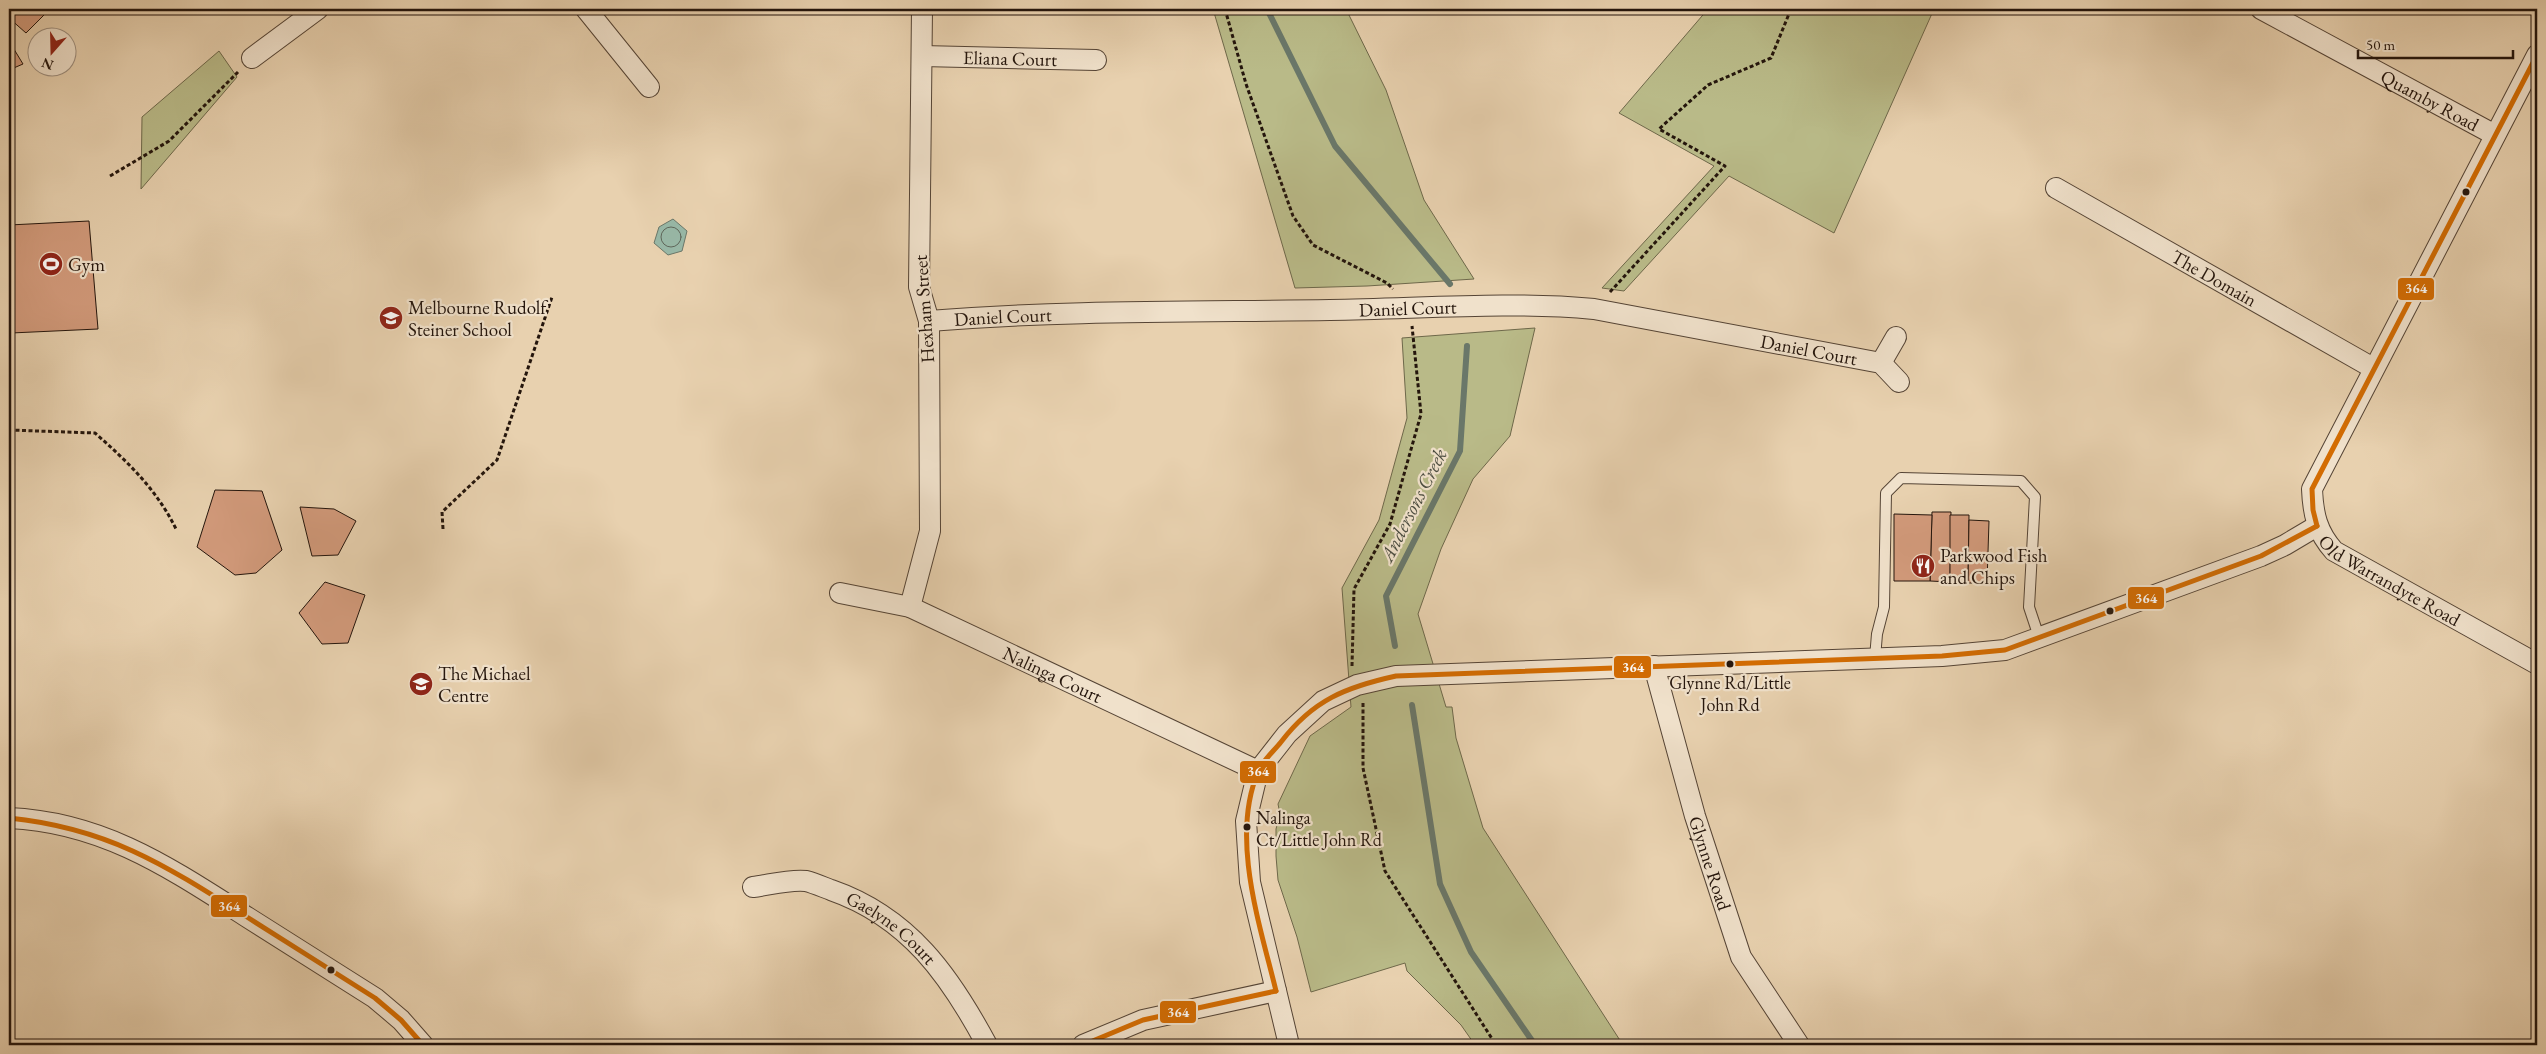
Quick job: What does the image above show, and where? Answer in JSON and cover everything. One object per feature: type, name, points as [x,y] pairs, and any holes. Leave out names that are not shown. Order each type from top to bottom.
[{"type":"street","points":[[252,58],[318,9]]},
{"type":"street","points":[[586,9],[649,87]]},
{"type":"street","name":"Hexham Street","points":[[910,607],[930,531],[929,321],[919,287],[922,9]]},
{"type":"street","name":"Quamby Road","points":[[2261,9],[2495,135]]},
{"type":"street","name":"Old Warrandyte Road","points":[[2537,55],[2373,368],[2312,489],[2313,510],[2317,526],[2334,551],[2537,664]]},
{"type":"street","name":"Eliana Court","points":[[922,56],[1096,60]]},
{"type":"street","name":"The Domain","points":[[2056,188],[2373,368]]},
{"type":"street","name":"Daniel Court","points":[[929,321],[1012,314],[1410,309],[1505,304],[1594,309],[1881,362],[1899,382]]},
{"type":"street","name":"Daniel Court","points":[[1881,362],[1896,337]]},
{"type":"street","points":[[1289,1045],[1250,882],[1246,821],[1258,771],[1287,734],[1324,701],[1358,685],[1396,676],[1976,654],[2005,650],[2261,556],[2285,545],[2317,526]]},
{"type":"street","name":"Nalinga Court","points":[[840,593],[910,607],[1258,771]]},
{"type":"street","name":"Glynne Road","points":[[1654,666],[1695,816],[1741,957],[1798,1045]]},
{"type":"street","points":[[9,818],[35,819],[84,830],[136,850],[222,901],[375,998],[401,1020],[423,1045]]},
{"type":"street","name":"Gaelyne Court","points":[[753,887],[805,881],[850,897],[896,924],[936,962],[956,990],[987,1045]]},
{"type":"street","points":[[1083,1045],[1143,1020],[1276,990]]},
{"type":"lane","points":[[1875,658],[1877,634],[1884,607],[1886,493],[1901,478],[2021,481],[2035,497],[2029,607],[2039,637]]},
{"type":"path","points":[[1225,9],[1246,84],[1293,216],[1313,245],[1387,283],[1397,293]]},
{"type":"path","points":[[1594,309],[1725,166],[1659,129],[1708,85],[1771,58],[1791,9]]},
{"type":"path","points":[[110,176],[169,141],[252,58]]},
{"type":"path","points":[[443,529],[442,512],[497,460],[552,297]]},
{"type":"path","points":[[1352,666],[1354,589],[1390,524],[1421,414],[1412,326]]},
{"type":"path","points":[[9,430],[95,433],[123,458],[154,491],[176,529]]},
{"type":"path","points":[[1363,704],[1363,768],[1385,871],[1496,1045]]},
{"type":"green space","points":[[1213,9],[1346,9],[1386,90],[1424,200],[1474,279],[1367,286],[1295,288]]},
{"type":"green space","points":[[1708,9],[1934,9],[1834,233],[1729,176],[1624,291],[1602,288],[1714,166],[1619,113]]},
{"type":"green space","points":[[219,51],[237,77],[141,189],[142,117]]},
{"type":"green space","points":[[1535,328],[1510,436],[1473,479],[1441,549],[1418,614],[1446,707],[1452,707],[1456,738],[1483,828],[1623,1045],[1475,1045],[1461,1025],[1407,971],[1405,963],[1311,992],[1297,937],[1278,880],[1276,829],[1280,814],[1278,804],[1310,736],[1351,707],[1342,588],[1379,520],[1407,418],[1402,338]]},
{"type":"water","points":[[673,219],[687,231],[682,251],[668,255],[654,243],[659,227]]},
{"type":"building","points":[[12,9],[46,9],[44,15],[31,28],[28,28],[26,33],[9,18]]},
{"type":"building","points":[[9,41],[23,64],[9,70]]},
{"type":"building","name":"Gym","points":[[89,221],[98,329],[11,333],[9,225]]},
{"type":"building","points":[[215,490],[262,491],[282,550],[256,573],[235,575],[197,547]]},
{"type":"building","points":[[300,507],[334,509],[356,521],[338,555],[312,556]]},
{"type":"building","points":[[1932,512],[1951,512],[1950,582],[1930,581]]},
{"type":"building","points":[[1894,514],[1932,515],[1930,581],[1894,581]]},
{"type":"building","points":[[1950,515],[1969,515],[1968,583],[1950,582]]},
{"type":"building","points":[[1969,520],[1989,521],[1987,583],[1968,583]]},
{"type":"building","points":[[325,582],[365,595],[348,643],[322,644],[299,613]]},
{"type":"waterway","points":[[1267,9],[1335,146],[1450,284]]},
{"type":"waterway","name":"Andersons Creek","points":[[1395,646],[1386,596],[1460,451],[1467,346]]},
{"type":"waterway","points":[[1412,705],[1440,884],[1471,952],[1535,1045]]},
{"type":"transit line","name":"364","points":[[2317,526],[2313,510],[2312,489],[2537,55]]},
{"type":"transit line","name":"364","points":[[1276,991],[1250,882],[1247,853],[1247,825],[1250,798],[1258,772],[1265,760],[1305,716],[1332,697],[1361,685],[1396,676],[1942,656],[2005,650],[2261,556],[2317,526]]},
{"type":"transit line","name":"364","points":[[9,818],[76,830],[106,840],[162,865],[375,998],[401,1020],[423,1045]]},
{"type":"transit line","name":"364","points":[[1083,1045],[1143,1020],[1276,991]]},
{"type":"place","name":"Gym","points":[[51,264]]},
{"type":"place","name":"Melbourne Rudolf Steiner School","points":[[391,318]]},
{"type":"place","name":"Parkwood Fish and Chips","points":[[1923,566]]},
{"type":"place","name":"Glynne Rd/Little John Rd","points":[[1730,664]]},
{"type":"place","name":"The Michael Centre","points":[[421,684]]},
{"type":"place","name":"Nalinga Ct/Little John Rd","points":[[1247,827]]}]
